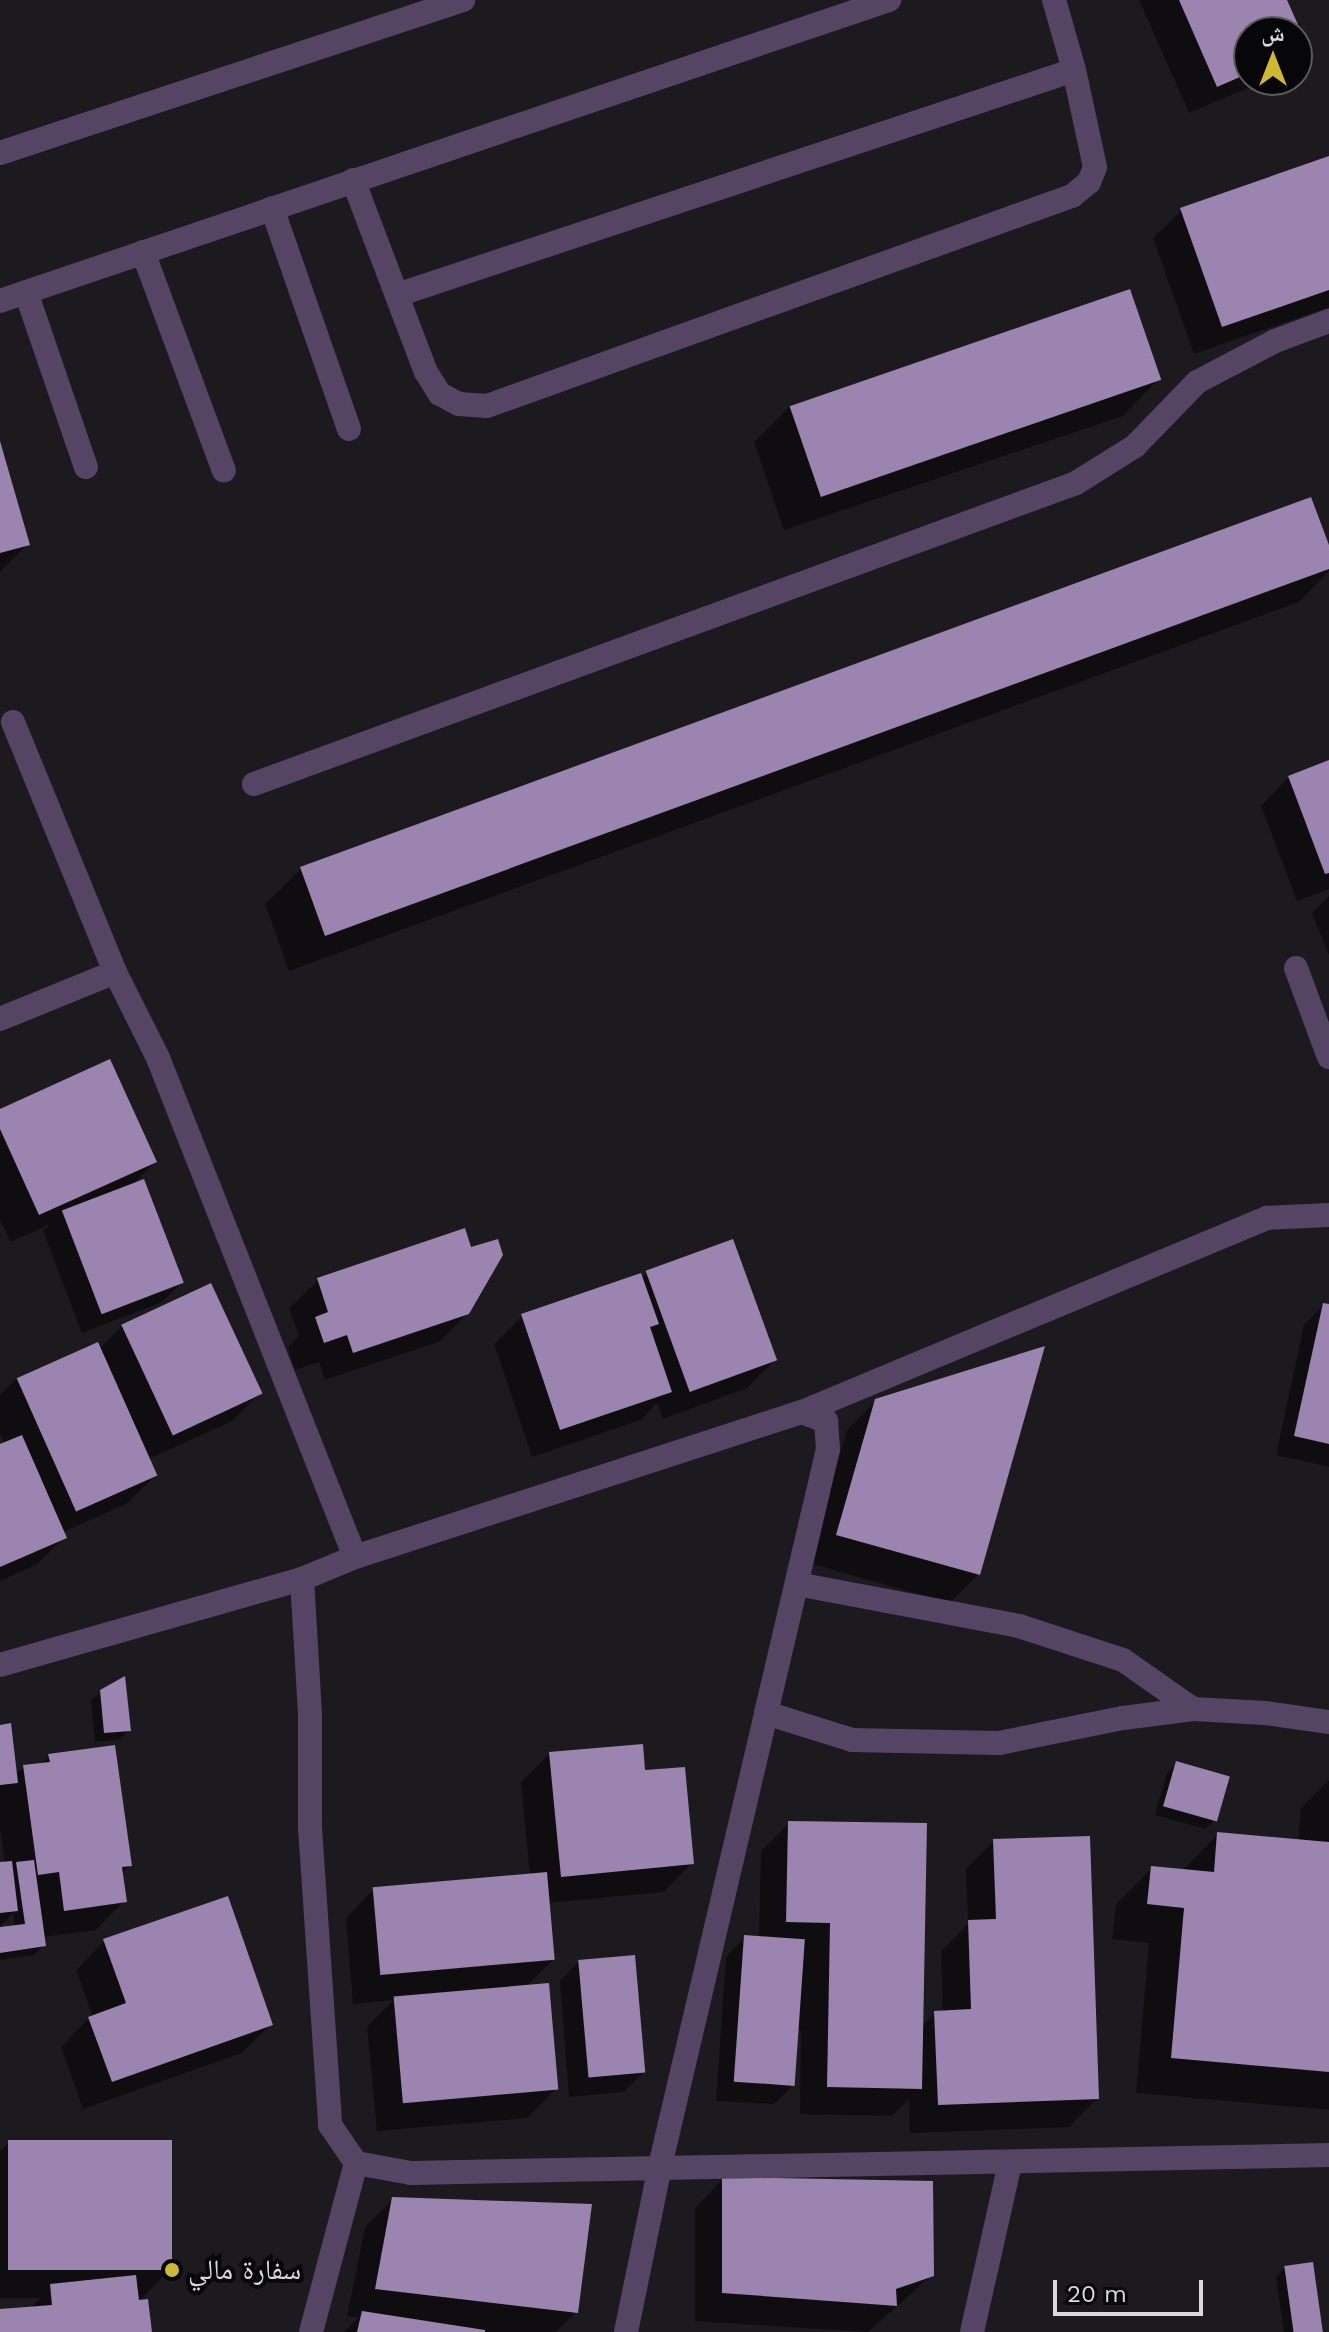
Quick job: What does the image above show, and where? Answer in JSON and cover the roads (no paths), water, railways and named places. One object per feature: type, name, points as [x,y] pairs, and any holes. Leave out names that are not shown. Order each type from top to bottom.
[{"type":"street","points":[[0,153],[463,0]]},
{"type":"street","points":[[0,301],[889,0]]},
{"type":"street","points":[[353,180],[426,372],[440,394],[459,404],[487,406],[1072,196],[1089,182],[1095,167],[1074,70],[1054,0]]},
{"type":"street","points":[[397,295],[1074,70]]},
{"type":"street","points":[[272,208],[349,429]]},
{"type":"street","points":[[143,252],[224,471]]},
{"type":"street","points":[[26,292],[86,467]]},
{"type":"street","points":[[254,784],[1076,483],[1135,446],[1197,382],[1275,341],[1329,321]]},
{"type":"street","points":[[13,722],[115,972],[158,1058],[355,1557]]},
{"type":"street","points":[[1296,968],[1329,1057]]},
{"type":"street","points":[[0,1019],[115,972]]},
{"type":"street","points":[[0,1665],[302,1579],[355,1557],[802,1412],[1267,1218],[1329,1215]]},
{"type":"street","points":[[626,2332],[660,2166],[828,1449],[826,1421],[802,1412]]},
{"type":"street","points":[[302,1579],[310,1714],[310,1828],[330,2125],[356,2163],[411,2173],[1329,2155]]},
{"type":"street","points":[[797,1584],[1019,1626],[1123,1660],[1193,1709]]},
{"type":"street","points":[[766,1713],[852,1740],[999,1743],[1123,1718],[1193,1709],[1329,1722]]},
{"type":"street","points":[[311,2332],[356,2163]]},
{"type":"street","points":[[972,2332],[1010,2163]]},
{"type":"place","name":"سفارة مالي","points":[[172,2270]]}]
